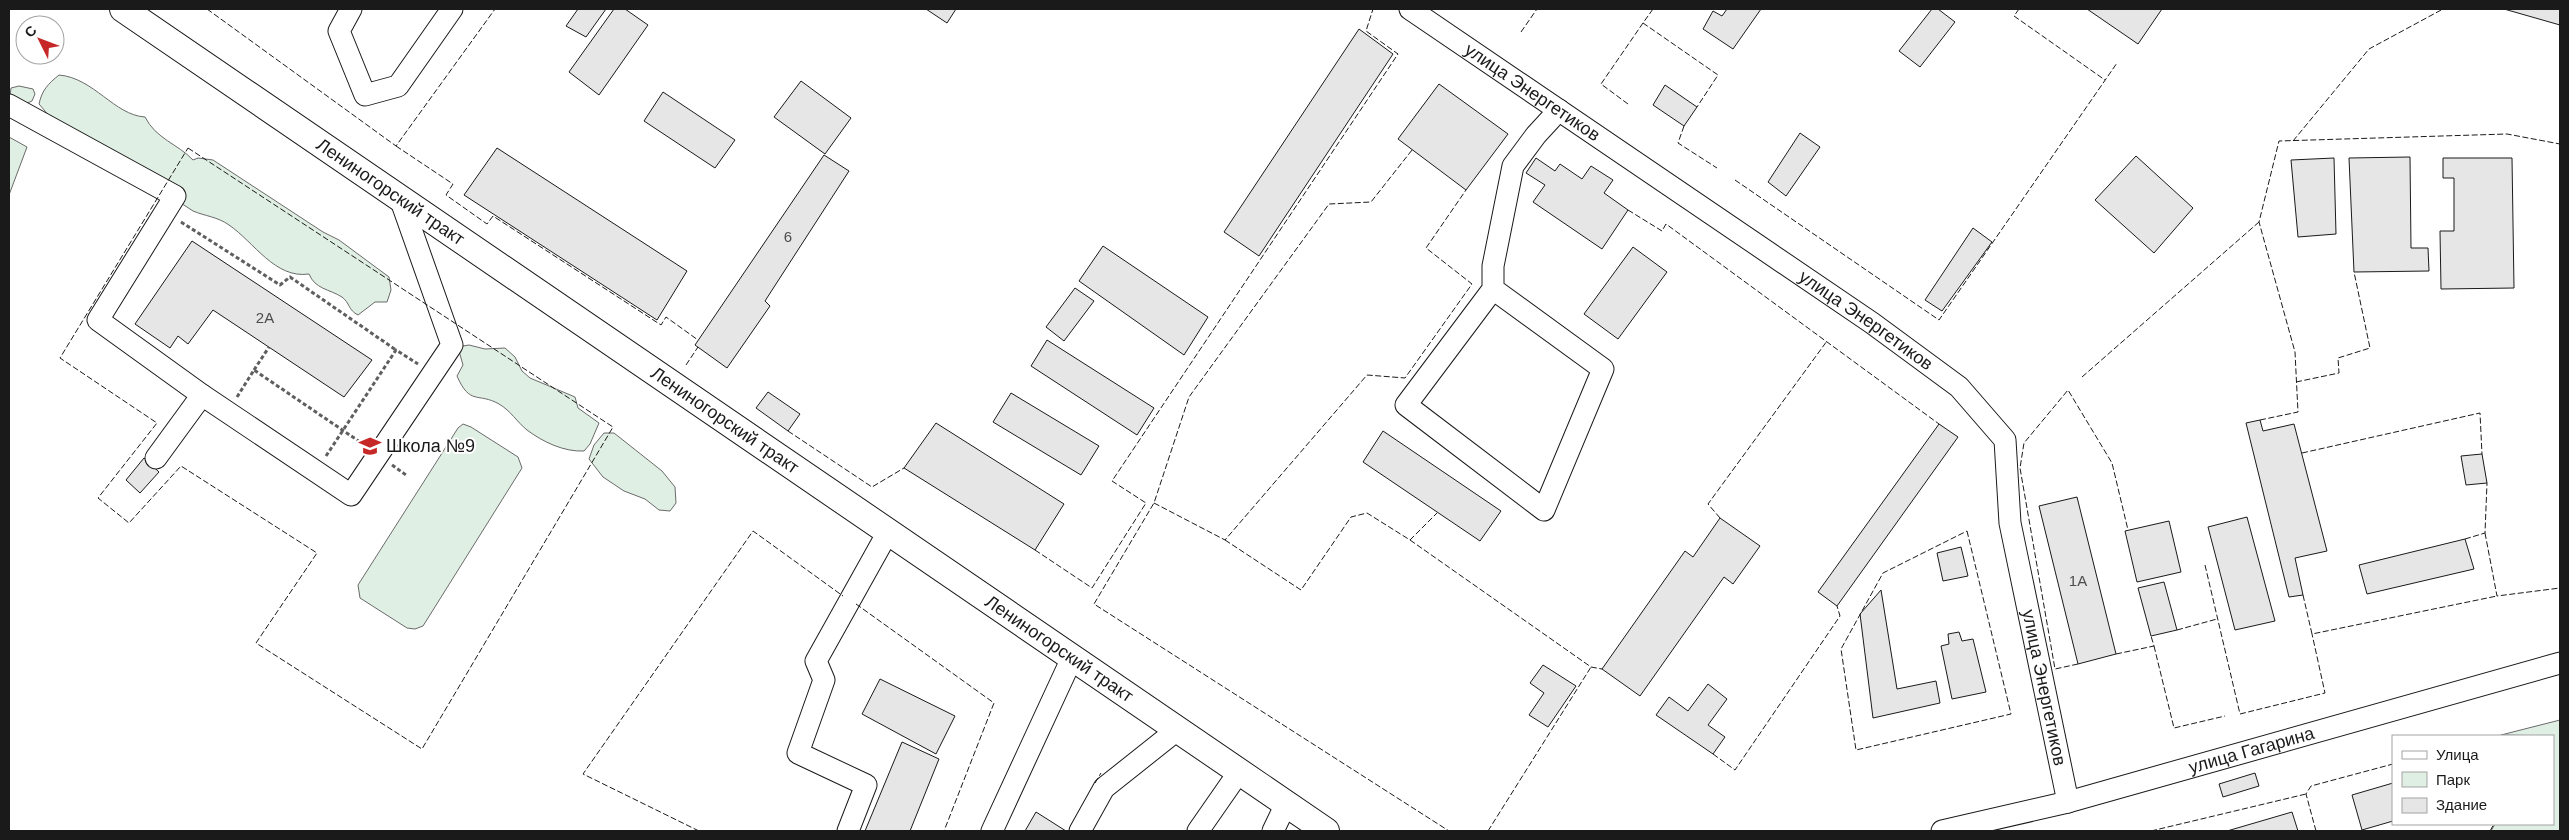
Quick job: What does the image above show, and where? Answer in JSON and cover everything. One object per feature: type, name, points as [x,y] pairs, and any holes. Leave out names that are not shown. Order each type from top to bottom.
[{"type":"main road","name":"Лениногорский тракт","points":[[123,9],[1326,831]]},
{"type":"street","points":[[351,9],[339,31],[365,95],[398,86],[452,9]]},
{"type":"street","name":"улица Энергетиков","points":[[1410,9],[1872,323],[1959,386],[2005,440],[2010,523],[2068,802]]},
{"type":"street","points":[[9,105],[175,196],[98,320],[202,395],[351,495],[452,344],[400,198]]},
{"type":"street","points":[[1493,289],[1603,369],[1544,510],[1406,406],[1493,289],[1493,266],[1513,166],[1536,135],[1559,110]]},
{"type":"street","points":[[156,458],[202,395]]},
{"type":"street","points":[[848,831],[866,785],[798,753],[824,680],[816,661],[888,532]]},
{"type":"street","points":[[992,831],[1072,658]]},
{"type":"street","name":"улица Гагарина","points":[[1942,831],[2068,802],[2560,663]]},
{"type":"street","points":[[1080,831],[1104,788],[1177,730]]},
{"type":"street","points":[[1198,831],[1239,772]]},
{"type":"street","points":[[1273,831],[1286,804]]},
{"type":"path","points":[[290,277],[396,350],[433,373]]},
{"type":"path","points":[[227,412],[269,347]]},
{"type":"path","points":[[316,471],[396,350]]},
{"type":"path","points":[[254,370],[406,475]]},
{"type":"green space","points":[[59,75],[83,83],[123,110],[145,117],[155,131],[193,160],[198,158],[213,160],[323,232],[339,240],[389,277],[391,290],[387,302],[375,302],[358,315],[352,311],[342,297],[319,286],[309,274],[297,274],[275,265],[225,222],[193,211],[50,117],[39,104],[46,88]]},
{"type":"green space","points":[[19,86],[33,89],[35,94],[32,101],[25,104],[10,96],[11,88]]},
{"type":"green space","points":[[9,137],[27,147],[9,195]]},
{"type":"green space","points":[[469,345],[485,349],[505,348],[515,357],[522,371],[530,378],[575,397],[578,408],[599,423],[590,444],[584,451],[569,450],[547,442],[527,430],[499,404],[470,395],[457,376],[463,365],[459,351],[463,346]]},
{"type":"green space","points":[[463,424],[471,427],[518,457],[522,468],[423,626],[415,629],[407,628],[360,598],[358,585],[458,428]]},
{"type":"green space","points":[[604,433],[614,433],[662,471],[675,487],[676,503],[670,511],[659,510],[645,499],[624,491],[603,477],[589,459],[594,445]]},
{"type":"green space","points":[[2560,720],[2560,831],[2491,831],[2494,825],[2554,825],[2554,735],[2501,735]]},
{"type":"building","points":[[578,9],[606,9],[586,37],[566,26]]},
{"type":"building","points":[[614,9],[625,9],[648,25],[599,95],[569,72]]},
{"type":"building","points":[[926,9],[956,9],[947,23]]},
{"type":"building","points":[[1727,9],[1761,9],[1733,49],[1703,29],[1713,11],[1722,16]]},
{"type":"building","points":[[1932,9],[1938,9],[1955,22],[1920,67],[1899,51]]},
{"type":"building","points":[[2087,9],[2162,9],[2138,44]]},
{"type":"building","points":[[2504,9],[2560,9],[2560,25]]},
{"type":"building","points":[[1359,29],[1393,54],[1259,256],[1224,232]]},
{"type":"building","points":[[801,81],[851,118],[825,154],[774,117]]},
{"type":"building","points":[[1439,84],[1508,134],[1466,190],[1398,139]]},
{"type":"building","points":[[1665,85],[1697,107],[1684,126],[1653,105]]},
{"type":"building","points":[[663,92],[735,140],[715,168],[644,121]]},
{"type":"building","points":[[1800,133],[1820,147],[1786,196],[1768,182]]},
{"type":"building","points":[[497,148],[687,271],[657,320],[464,195]]},
{"type":"building","points":[[824,155],[849,171],[765,301],[770,306],[727,368],[695,345]]},
{"type":"building","points":[[2136,156],[2193,208],[2154,253],[2095,200]]},
{"type":"building","points":[[2410,157],[2411,248],[2428,248],[2429,271],[2354,272],[2349,158]]},
{"type":"building","points":[[1536,158],[1555,171],[1560,164],[1582,179],[1591,166],[1613,180],[1604,193],[1628,210],[1602,249],[1533,202],[1545,185],[1526,173]]},
{"type":"building","points":[[2334,158],[2336,234],[2298,237],[2291,160]]},
{"type":"building","points":[[2443,158],[2512,158],[2514,288],[2441,289],[2440,231],[2454,231],[2454,178],[2443,178]]},
{"type":"building","points":[[1973,228],[1992,242],[1942,311],[1925,300]]},
{"type":"building","points":[[192,241],[372,360],[344,397],[213,310],[188,344],[178,336],[170,348],[135,324]]},
{"type":"building","points":[[1103,246],[1208,317],[1184,355],[1079,281]]},
{"type":"building","points":[[1633,247],[1667,272],[1618,339],[1584,314]]},
{"type":"building","points":[[1075,288],[1094,301],[1064,341],[1046,327]]},
{"type":"building","points":[[1047,340],[1154,408],[1137,435],[1031,366]]},
{"type":"building","points":[[768,392],[800,414],[788,431],[756,408]]},
{"type":"building","points":[[1011,393],[1099,446],[1081,475],[993,422]]},
{"type":"building","points":[[2260,420],[2263,431],[2294,424],[2327,551],[2295,558],[2303,595],[2289,597],[2246,423]]},
{"type":"building","points":[[936,423],[1064,504],[1035,550],[904,468]]},
{"type":"building","points":[[1939,424],[1958,437],[1837,606],[1818,592]]},
{"type":"building","points":[[1383,431],[1501,511],[1480,541],[1363,462]]},
{"type":"building","points":[[2482,454],[2487,483],[2466,485],[2461,456]]},
{"type":"building","points":[[144,458],[159,472],[140,493],[126,480]]},
{"type":"building","points":[[2077,497],[2116,654],[2078,664],[2039,506]]},
{"type":"building","points":[[2247,517],[2275,621],[2235,630],[2208,527]]},
{"type":"building","points":[[1720,518],[1760,546],[1733,584],[1724,577],[1640,696],[1602,669],[1685,551],[1693,557]]},
{"type":"building","points":[[2169,521],[2181,572],[2137,582],[2125,531]]},
{"type":"building","points":[[2465,539],[2474,569],[2367,594],[2359,565]]},
{"type":"building","points":[[1961,547],[1968,576],[1943,581],[1937,553]]},
{"type":"building","points":[[2164,582],[2177,630],[2151,636],[2138,588]]},
{"type":"building","points":[[1881,590],[1897,689],[1936,681],[1940,703],[1873,718],[1860,614]]},
{"type":"building","points":[[1959,632],[1962,641],[1973,639],[1986,692],[1952,699],[1941,646],[1949,644],[1948,634]]},
{"type":"building","points":[[1543,665],[1576,686],[1548,727],[1529,715],[1544,693],[1530,683]]},
{"type":"building","points":[[880,679],[955,716],[936,754],[862,714]]},
{"type":"building","points":[[1708,684],[1727,699],[1708,725],[1725,737],[1713,754],[1656,715],[1669,697],[1688,711]]},
{"type":"building","points":[[902,742],[939,759],[910,831],[865,831]]},
{"type":"building","points":[[2255,773],[2259,786],[2223,797],[2219,784]]},
{"type":"building","points":[[2392,783],[2392,821],[2362,830],[2352,795]]},
{"type":"building","points":[[1036,812],[1066,831],[1025,831]]},
{"type":"building","points":[[2292,812],[2298,831],[2227,831]]},
{"type":"fence","points":[[207,9],[396,146],[495,9]]},
{"type":"fence","points":[[1035,550],[1092,588],[1146,503],[1112,481],[1398,54],[1366,31],[1373,9]]},
{"type":"fence","points":[[1521,32],[1537,9]]},
{"type":"fence","points":[[1653,9],[1643,23],[1718,75],[1697,107]]},
{"type":"fence","points":[[2019,9],[2014,16],[2105,80]]},
{"type":"fence","points":[[2293,141],[2369,49],[2443,9]]},
{"type":"fence","points":[[1628,104],[1601,84],[1643,23]]},
{"type":"fence","points":[[1735,180],[1939,320],[2117,63]]},
{"type":"fence","points":[[1684,126],[1678,143],[1717,168]]},
{"type":"fence","points":[[2260,420],[2298,412],[2295,352],[2259,222],[2279,141],[2507,134],[2560,144]]},
{"type":"fence","points":[[396,146],[453,184],[446,195],[487,224],[493,216],[661,325],[666,317],[698,340]]},
{"type":"fence","points":[[188,148],[613,427],[422,749],[256,643],[317,553],[181,466],[129,523],[98,498],[157,423],[60,358],[188,148]]},
{"type":"fence","points":[[1412,150],[1371,202],[1329,204],[1189,397],[1154,503],[1094,604],[1449,831]]},
{"type":"fence","points":[[1154,503],[1225,540],[1367,375],[1405,378],[1472,284],[1426,248],[1466,190]]},
{"type":"fence","points":[[1628,210],[1662,231],[1666,224],[1939,424]]},
{"type":"fence","points":[[2082,377],[2259,222]]},
{"type":"fence","points":[[2296,382],[2339,373],[2338,358],[2370,348],[2354,272]]},
{"type":"fence","points":[[1720,518],[1708,504],[1827,341]]},
{"type":"fence","points":[[686,365],[698,347]]},
{"type":"fence","points":[[2078,664],[2055,669],[2020,468],[2024,443],[2068,390],[2112,463],[2128,530]]},
{"type":"fence","points":[[2302,453],[2480,413],[2482,454]]},
{"type":"fence","points":[[788,431],[872,487],[904,468]]},
{"type":"fence","points":[[2465,539],[2485,533],[2487,483]]},
{"type":"fence","points":[[1225,540],[1301,590],[1351,517],[1367,513],[1410,540],[1437,513]]},
{"type":"fence","points":[[699,831],[583,774],[753,531],[843,596]]},
{"type":"fence","points":[[1967,531],[2011,714],[1856,750],[1841,649],[1883,573],[1967,531]]},
{"type":"fence","points":[[2485,533],[2497,596],[2560,588]]},
{"type":"fence","points":[[1410,540],[1591,667],[1602,669]]},
{"type":"fence","points":[[2205,565],[2240,714],[2325,693],[2312,634]]},
{"type":"fence","points":[[2303,595],[2312,634],[2497,596]]},
{"type":"fence","points":[[856,604],[994,703],[944,831]]},
{"type":"fence","points":[[1713,754],[1735,770],[1840,616],[1837,606]]},
{"type":"fence","points":[[2177,630],[2217,619]]},
{"type":"fence","points":[[2116,654],[2154,646],[2151,636]]},
{"type":"fence","points":[[2154,646],[2174,728],[2225,716]]},
{"type":"fence","points":[[1488,831],[1591,667]]},
{"type":"fence","points":[[2316,831],[2306,794],[2311,786],[2392,764]]},
{"type":"fence","points":[[1095,783],[1101,773]]},
{"type":"fence","points":[[2151,831],[2306,794]]},
{"type":"fence","points":[[2490,831],[2493,825]]},
{"type":"place","name":"Школа №9","points":[[370,446]]}]
